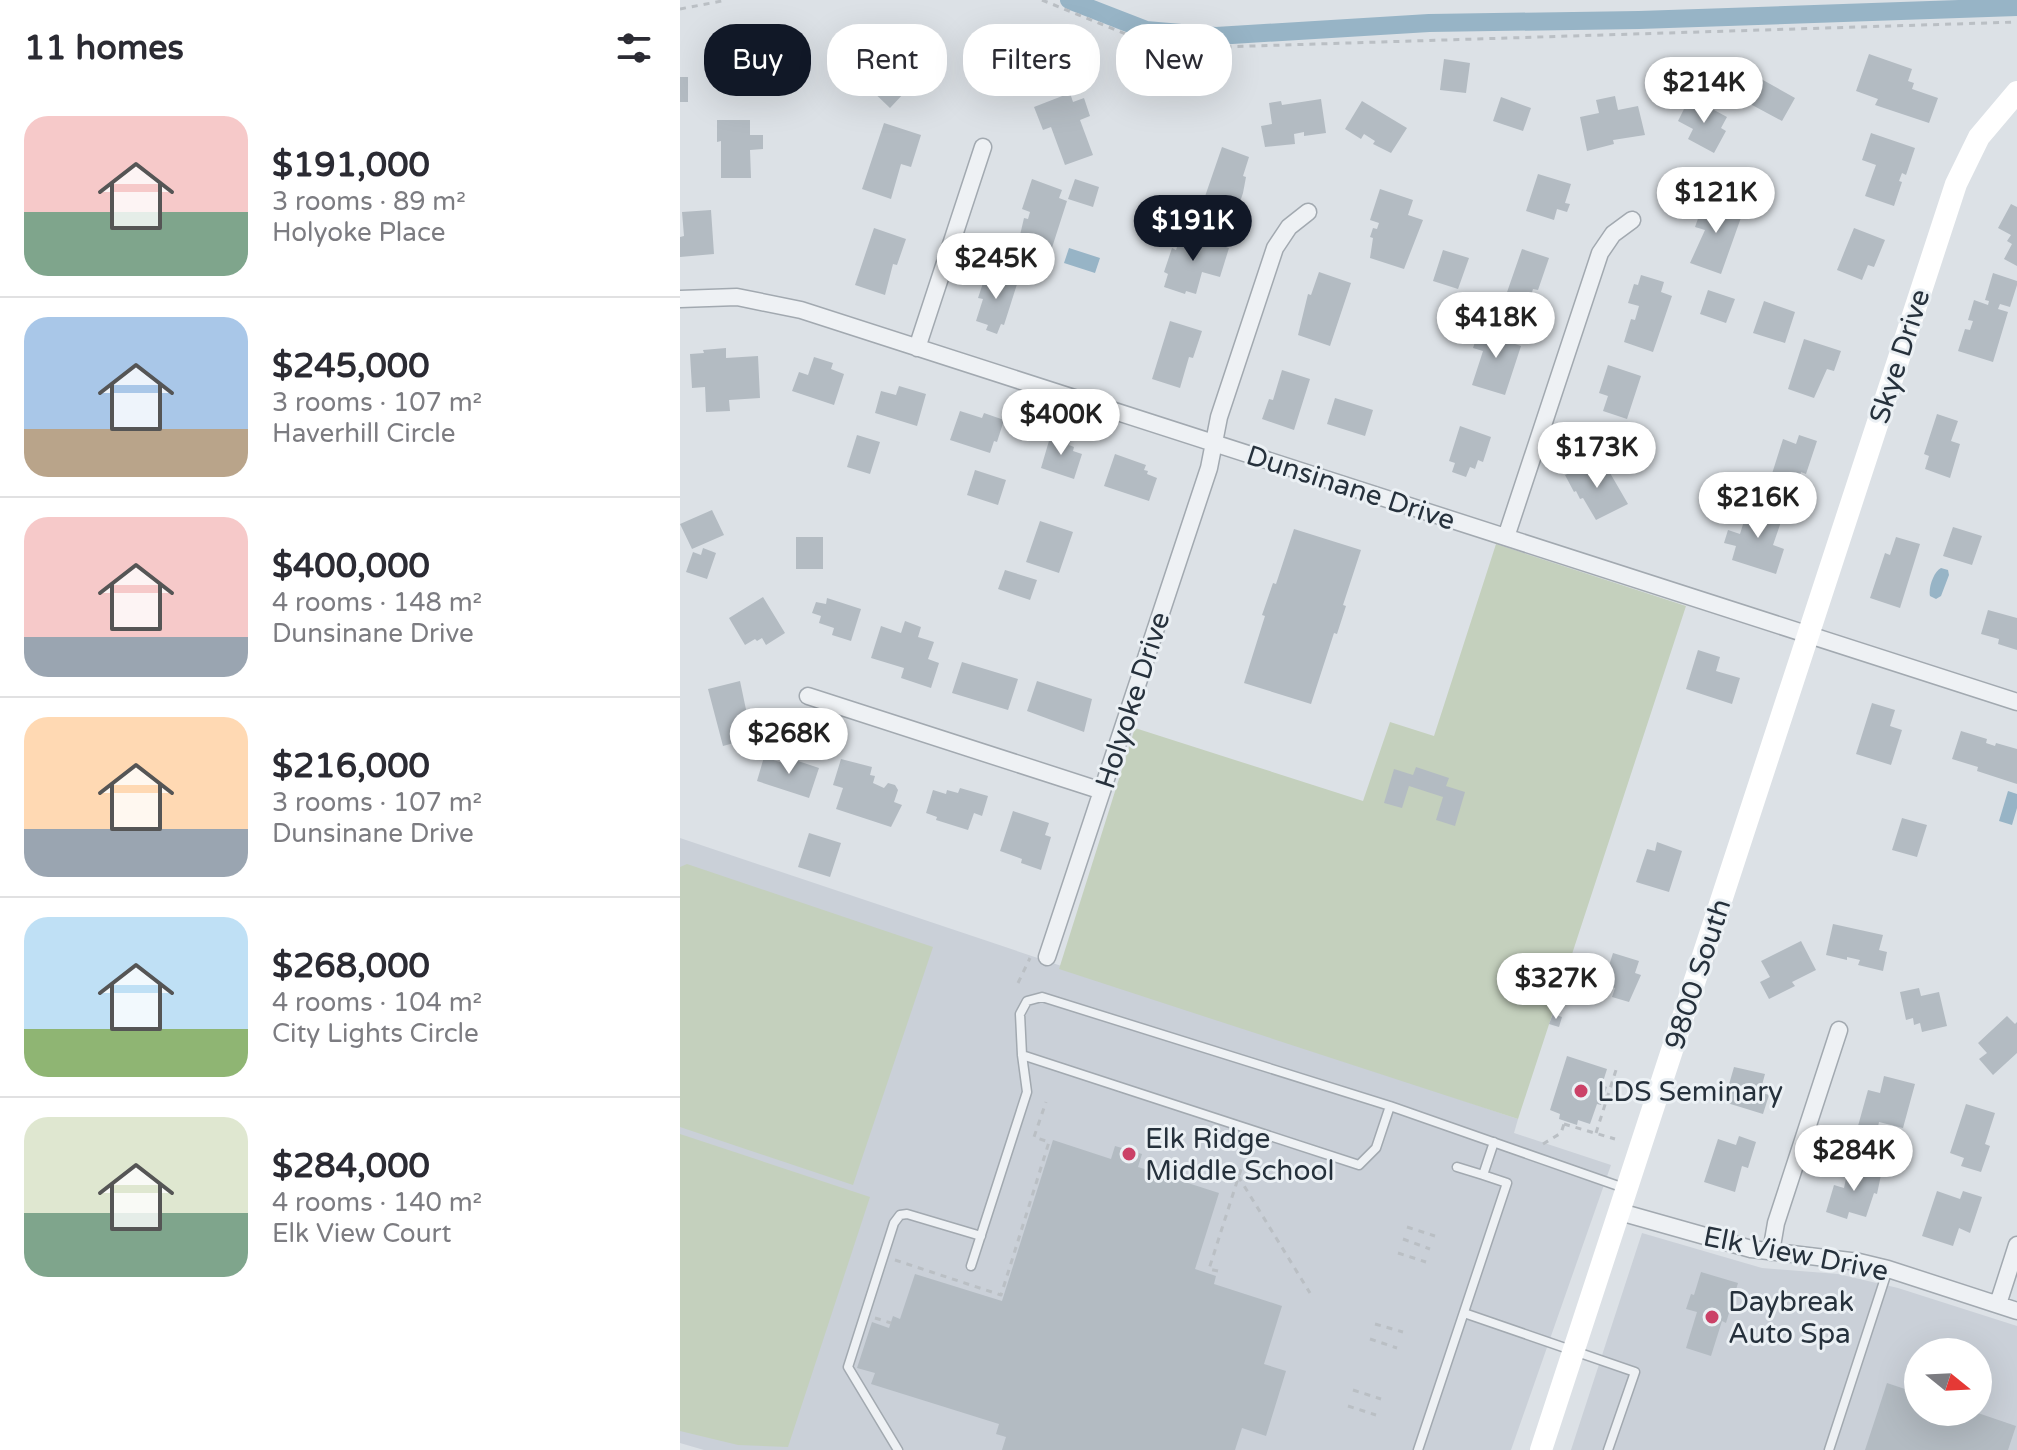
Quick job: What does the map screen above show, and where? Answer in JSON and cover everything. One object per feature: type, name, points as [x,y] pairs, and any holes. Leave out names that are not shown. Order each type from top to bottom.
[{"type":"main road","name":"Skye Drive","points":[[1807,634],[1961,169],[1991,120],[2017,92]]},
{"type":"main road","name":"9800 South","points":[[1541,1450],[1807,634]]},
{"type":"street","points":[[917,348],[983,147]]},
{"type":"street","name":"Holyoke Drive","points":[[1047,957],[1209,468],[1219,417],[1275,248],[1289,227],[1308,212]]},
{"type":"street","points":[[1506,537],[1600,253],[1613,234],[1632,220]]},
{"type":"street","name":"Dunsinane Drive","points":[[680,299],[737,297],[770,302],[2017,702]]},
{"type":"street","points":[[808,696],[1102,791]]},
{"type":"street","points":[[1771,1252],[1776,1223],[1839,1030]]},
{"type":"street","name":"Elk View Drive","points":[[1620,1212],[1732,1245],[1859,1262],[1888,1269],[2017,1311]]},
{"type":"street","points":[[1998,1304],[2017,1245]]},
{"type":"lane","points":[[971,1266],[1027,1092],[1020,1014],[1027,1001],[1042,997],[1390,1106],[1627,1189]]},
{"type":"lane","points":[[1022,1055],[1359,1165],[1376,1148],[1390,1106]]},
{"type":"lane","points":[[1483,1175],[1494,1142]]},
{"type":"lane","points":[[1418,1450],[1507,1183],[1457,1167]]},
{"type":"lane","points":[[898,1450],[848,1367],[894,1223],[900,1215],[907,1214],[981,1236]]},
{"type":"lane","points":[[1829,1450],[1888,1269]]},
{"type":"lane","points":[[1464,1313],[1635,1372],[1608,1450]]},
{"type":"path","points":[[680,9],[727,0]]},
{"type":"path","points":[[1042,0],[1143,41],[1189,48],[2017,22]]},
{"type":"path","points":[[1018,983],[1030,958]]},
{"type":"path","points":[[1596,1133],[1616,1070]]},
{"type":"path","points":[[1605,1097],[1627,1103]]},
{"type":"path","points":[[1543,1144],[1561,1133],[1564,1122],[1615,1139]]},
{"type":"path","points":[[1218,1271],[1209,1269],[1242,1166]]},
{"type":"path","points":[[1238,1176],[1310,1293]]},
{"type":"path","points":[[1407,1227],[1435,1236]]},
{"type":"path","points":[[1403,1239],[1430,1249]]},
{"type":"path","points":[[1398,1253],[1426,1262]]},
{"type":"path","points":[[1375,1324],[1403,1332]]},
{"type":"path","points":[[1370,1339],[1397,1348]]},
{"type":"path","points":[[1353,1390],[1381,1399]]},
{"type":"path","points":[[1348,1406],[1376,1415]]},
{"type":"shaded area","name":"Elk Ridge Middle School","points":[[680,838],[1518,1119],[1514,1133],[1611,1165],[1511,1450],[704,1450],[680,1443]]},
{"type":"shaded area","points":[[1642,1233],[1762,1268],[1838,1274],[1898,1288],[2017,1326],[2017,1450],[1571,1450]]},
{"type":"green space","points":[[1496,544],[1686,606],[1518,1119],[1059,969],[1135,728],[1363,801],[1390,722],[1434,736]]},
{"type":"green space","points":[[687,864],[933,947],[853,1185],[680,1127],[680,867]]},
{"type":"green space","points":[[680,1134],[870,1197],[788,1447],[738,1445],[680,1431]]},
{"type":"water","points":[[1069,248],[1100,258],[1095,273],[1064,263]]},
{"type":"water","points":[[1941,568],[1948,570],[1949,575],[1941,596],[1936,599],[1930,596],[1930,589],[1934,576]]},
{"type":"water","points":[[2008,791],[2017,794],[2012,825],[1999,821]]},
{"type":"building","points":[[1869,54],[1912,69],[1908,81],[1914,83],[1912,89],[1938,98],[1929,123],[1875,105],[1878,99],[1856,91]]},
{"type":"building","points":[[1444,59],[1470,63],[1466,93],[1440,90]]},
{"type":"building","points":[[1754,75],[1795,98],[1782,121],[1741,99]]},
{"type":"building","points":[[680,77],[688,77],[688,102],[680,102]]},
{"type":"building","points":[[877,96],[901,96],[890,108]]},
{"type":"building","points":[[1062,96],[1071,96],[1073,102],[1084,98],[1090,116],[1080,120],[1093,155],[1065,165],[1051,127],[1043,130],[1034,107]]},
{"type":"building","points":[[1615,96],[1618,110],[1638,106],[1645,135],[1613,140],[1614,144],[1587,151],[1580,117],[1599,113],[1596,100]]},
{"type":"building","points":[[1501,97],[1531,108],[1523,131],[1493,121]]},
{"type":"building","points":[[1690,97],[1727,117],[1721,128],[1726,131],[1714,153],[1688,139],[1693,129],[1678,121]]},
{"type":"building","points":[[1321,99],[1326,133],[1294,134],[1295,144],[1265,147],[1261,126],[1272,124],[1269,103],[1281,101],[1282,105]]},
{"type":"building","points":[[1362,101],[1407,128],[1391,153],[1373,144],[1375,141],[1364,134],[1361,139],[1345,129]]},
{"type":"building","points":[[717,120],[750,120],[750,135],[763,135],[763,149],[750,150],[751,178],[721,178],[721,141],[717,142]]},
{"type":"building","points":[[884,123],[921,135],[911,167],[901,164],[891,199],[862,189]]},
{"type":"building","points":[[1871,133],[1915,148],[1906,175],[1902,173],[1899,181],[1902,182],[1894,206],[1865,196],[1876,165],[1862,160]]},
{"type":"building","points":[[1222,147],[1249,157],[1243,176],[1246,177],[1243,193],[1233,222],[1200,211]]},
{"type":"building","points":[[1538,174],[1571,184],[1565,203],[1570,204],[1567,212],[1557,209],[1554,220],[1526,211]]},
{"type":"building","points":[[1032,179],[1062,190],[1059,198],[1067,201],[1049,257],[1017,248],[1024,218],[1028,219],[1030,212],[1022,209]]},
{"type":"building","points":[[1075,179],[1099,187],[1093,207],[1068,199]]},
{"type":"building","points":[[1380,189],[1413,200],[1408,215],[1423,220],[1404,269],[1370,258],[1373,238],[1370,237],[1379,223],[1370,220]]},
{"type":"building","points":[[1705,199],[1743,212],[1721,274],[1690,263],[1705,230],[1695,227]]},
{"type":"building","points":[[2011,204],[2017,207],[2017,266],[2004,259],[2012,244],[2007,241],[2011,235],[1998,228]]},
{"type":"building","points":[[711,210],[714,254],[680,257],[680,237],[684,236],[682,212]]},
{"type":"building","points":[[874,228],[906,239],[897,265],[893,264],[885,295],[855,285]]},
{"type":"building","points":[[1854,228],[1885,240],[1874,267],[1868,265],[1862,280],[1837,270]]},
{"type":"building","points":[[1182,233],[1229,248],[1220,277],[1202,272],[1196,294],[1164,287],[1168,274],[1164,272],[1172,248],[1176,250]]},
{"type":"building","points":[[1522,249],[1549,258],[1538,290],[1533,289],[1528,305],[1505,298]]},
{"type":"building","points":[[1443,250],[1469,258],[1458,289],[1433,281]]},
{"type":"building","points":[[987,271],[1018,281],[1004,325],[1001,324],[997,334],[986,330],[988,325],[976,321],[983,299],[978,298]]},
{"type":"building","points":[[1319,272],[1351,283],[1330,346],[1298,335],[1308,294],[1311,295]]},
{"type":"building","points":[[1993,273],[2017,281],[2017,285],[2010,307],[2000,304],[1998,309],[2008,312],[1993,362],[1958,351],[1965,329],[1970,330],[1973,321],[1968,320],[1974,300],[1988,305],[1989,301],[1985,300]]},
{"type":"building","points":[[1641,275],[1664,282],[1661,292],[1672,296],[1653,352],[1624,342],[1639,306],[1628,303],[1634,284],[1638,285]]},
{"type":"building","points":[[1708,290],[1735,299],[1726,323],[1700,314]]},
{"type":"building","points":[[1764,301],[1795,312],[1785,343],[1753,333]]},
{"type":"building","points":[[1170,321],[1202,331],[1193,358],[1189,357],[1180,388],[1152,379]]},
{"type":"building","points":[[1494,324],[1515,331],[1512,343],[1521,346],[1505,395],[1472,385],[1483,351],[1473,348],[1478,333],[1490,337]]},
{"type":"building","points":[[1804,339],[1841,351],[1834,371],[1827,369],[1814,398],[1788,389]]},
{"type":"building","points":[[726,348],[726,358],[758,356],[760,398],[729,400],[730,411],[706,412],[705,387],[692,388],[690,354]]},
{"type":"building","points":[[814,357],[833,363],[831,369],[844,374],[834,405],[792,391],[799,372],[808,375]]},
{"type":"building","points":[[1608,365],[1641,376],[1627,419],[1603,411],[1608,396],[1599,393]]},
{"type":"building","points":[[1282,370],[1310,379],[1294,430],[1262,419],[1269,399],[1273,400]]},
{"type":"building","points":[[899,386],[926,394],[917,426],[875,413],[881,391],[896,395]]},
{"type":"building","points":[[1335,398],[1373,410],[1365,436],[1327,424]]},
{"type":"building","points":[[960,411],[982,418],[984,413],[1004,420],[990,453],[950,440]]},
{"type":"building","points":[[1937,414],[1958,421],[1951,441],[1960,444],[1950,478],[1925,469],[1929,456],[1924,454]]},
{"type":"building","points":[[1460,426],[1491,437],[1483,462],[1478,460],[1475,469],[1470,467],[1466,477],[1452,472],[1455,463],[1449,461]]},
{"type":"building","points":[[1051,434],[1071,440],[1069,445],[1074,447],[1073,451],[1082,454],[1074,479],[1041,468]]},
{"type":"building","points":[[857,435],[880,442],[870,474],[847,467]]},
{"type":"building","points":[[1799,435],[1817,441],[1806,474],[1801,472],[1798,482],[1789,479],[1787,485],[1770,480],[1783,439],[1796,444]]},
{"type":"building","points":[[1115,454],[1146,465],[1144,470],[1148,471],[1147,474],[1157,478],[1149,501],[1104,486]]},
{"type":"building","points":[[1588,464],[1593,473],[1606,466],[1628,504],[1596,520],[1565,475]]},
{"type":"building","points":[[975,470],[1006,480],[998,505],[967,495]]},
{"type":"building","points":[[1749,505],[1783,516],[1773,545],[1784,549],[1776,574],[1732,560],[1736,546],[1724,543],[1728,530],[1740,534]]},
{"type":"building","points":[[712,510],[724,535],[692,549],[680,524]]},
{"type":"building","points":[[1040,521],[1073,532],[1059,573],[1026,562]]},
{"type":"building","points":[[1953,527],[1982,536],[1972,565],[1943,556]]},
{"type":"building","points":[[1294,529],[1361,550],[1337,634],[1334,633],[1311,704],[1244,683],[1265,616],[1262,615]]},
{"type":"building","points":[[796,537],[823,537],[823,569],[796,569]]},
{"type":"building","points":[[1896,537],[1920,544],[1900,608],[1870,598],[1885,553],[1890,555]]},
{"type":"building","points":[[703,548],[716,553],[707,579],[686,572],[693,552],[701,555]]},
{"type":"building","points":[[1005,570],[1037,580],[1030,600],[998,589]]},
{"type":"building","points":[[763,597],[785,633],[766,645],[762,638],[745,645],[729,618]]},
{"type":"building","points":[[827,598],[861,609],[851,641],[832,635],[834,628],[819,623],[821,616],[812,613],[816,602],[826,604]]},
{"type":"building","points":[[1988,610],[2017,618],[2017,650],[1998,644],[1999,639],[1981,634]]},
{"type":"building","points":[[905,621],[921,627],[918,637],[934,642],[928,659],[939,663],[931,688],[901,678],[904,668],[871,658],[881,626],[901,633]]},
{"type":"building","points":[[1698,650],[1720,657],[1716,671],[1740,678],[1732,704],[1686,689]]},
{"type":"building","points":[[962,662],[1018,679],[1008,710],[952,693]]},
{"type":"building","points":[[740,681],[752,738],[723,746],[708,689]]},
{"type":"building","points":[[1037,681],[1092,699],[1084,732],[1027,711]]},
{"type":"building","points":[[1872,703],[1895,710],[1890,726],[1902,730],[1891,765],[1856,754]]},
{"type":"building","points":[[1961,731],[1987,739],[1986,743],[1995,746],[1996,743],[2017,749],[2017,784],[1952,759]]},
{"type":"building","points":[[764,757],[786,764],[789,758],[819,768],[809,798],[757,781]]},
{"type":"building","points":[[841,759],[872,767],[870,775],[875,776],[873,783],[884,788],[888,783],[895,785],[898,790],[894,802],[902,805],[891,827],[836,809],[843,788],[833,785]]},
{"type":"building","points":[[1416,767],[1449,778],[1446,786],[1465,792],[1455,826],[1436,820],[1443,797],[1409,786],[1402,808],[1384,803],[1394,769],[1413,775]]},
{"type":"building","points":[[960,788],[988,796],[982,816],[974,813],[968,830],[936,820],[937,817],[926,813],[933,790],[946,794],[947,790],[958,793]]},
{"type":"building","points":[[1013,811],[1049,823],[1045,835],[1051,837],[1041,870],[1000,851]]},
{"type":"building","points":[[1902,818],[1927,825],[1917,857],[1892,850]]},
{"type":"building","points":[[809,833],[841,843],[830,877],[798,867]]},
{"type":"building","points":[[1657,842],[1682,851],[1669,892],[1636,882],[1647,849],[1655,851]]},
{"type":"building","points":[[1833,924],[1883,935],[1879,950],[1887,952],[1883,971],[1858,965],[1860,960],[1826,955]]},
{"type":"building","points":[[1801,941],[1816,970],[1792,982],[1795,986],[1769,999],[1760,982],[1770,977],[1761,961]]},
{"type":"building","points":[[1613,953],[1639,961],[1635,973],[1641,975],[1629,1002],[1612,997],[1615,988],[1603,984]]},
{"type":"building","points":[[1919,988],[1921,996],[1939,992],[1947,1026],[1922,1032],[1920,1023],[1914,1025],[1913,1018],[1906,1020],[1900,992]]},
{"type":"building","points":[[1553,1014],[1562,1017],[1559,1027],[1549,1024]]},
{"type":"building","points":[[2007,1016],[2015,1024],[2017,1022],[2017,1053],[1993,1075],[1979,1059],[1987,1053],[1978,1043]]},
{"type":"building","name":"LDS Seminary","points":[[1567,1056],[1607,1069],[1602,1085],[1607,1087],[1590,1124],[1578,1120],[1577,1125],[1559,1119],[1560,1114],[1550,1110]]},
{"type":"building","points":[[1734,1067],[1765,1074],[1763,1093],[1769,1095],[1763,1114],[1724,1102]]},
{"type":"building","points":[[1884,1076],[1915,1084],[1903,1128],[1879,1122],[1877,1131],[1858,1126],[1868,1090],[1880,1093]]},
{"type":"building","points":[[1966,1104],[1995,1113],[1985,1144],[1990,1146],[1981,1172],[1961,1166],[1964,1158],[1950,1153]]},
{"type":"building","points":[[1739,1136],[1756,1142],[1748,1168],[1742,1166],[1735,1192],[1704,1182],[1718,1139],[1736,1145]]},
{"type":"building","points":[[1053,1140],[1111,1159],[1115,1146],[1142,1154],[1138,1167],[1219,1193],[1195,1269],[1216,1276],[1214,1284],[1282,1306],[1264,1364],[1286,1371],[1266,1436],[1242,1428],[1235,1450],[1002,1450],[1006,1437],[996,1434],[999,1424],[871,1384],[875,1373],[857,1368],[872,1322],[889,1328],[893,1316],[900,1319],[915,1274],[1002,1301]]},
{"type":"building","points":[[1849,1164],[1881,1175],[1877,1194],[1874,1193],[1866,1217],[1849,1212],[1847,1219],[1826,1212],[1834,1185],[1844,1188]]},
{"type":"building","points":[[1937,1191],[1960,1199],[1963,1191],[1982,1197],[1970,1233],[1959,1228],[1953,1246],[1922,1236]]},
{"type":"building","name":"Daybreak Auto Spa","points":[[1701,1272],[1738,1283],[1726,1323],[1722,1321],[1711,1356],[1686,1348],[1697,1312],[1686,1309]]},
{"type":"building","points":[[1887,1383],[1904,1389],[1904,1426],[1992,1426],[1992,1418],[2016,1426],[2008,1450],[1865,1450]]},
{"type":"waterway","points":[[1069,0],[1146,30],[1216,36],[1429,23],[1639,20],[2017,7]]},
{"type":"place","name":"LDS Seminary","points":[[1581,1091]]},
{"type":"place","name":"Elk Ridge Middle School","points":[[1129,1154]]},
{"type":"place","name":"Daybreak Auto Spa","points":[[1712,1317]]}]
